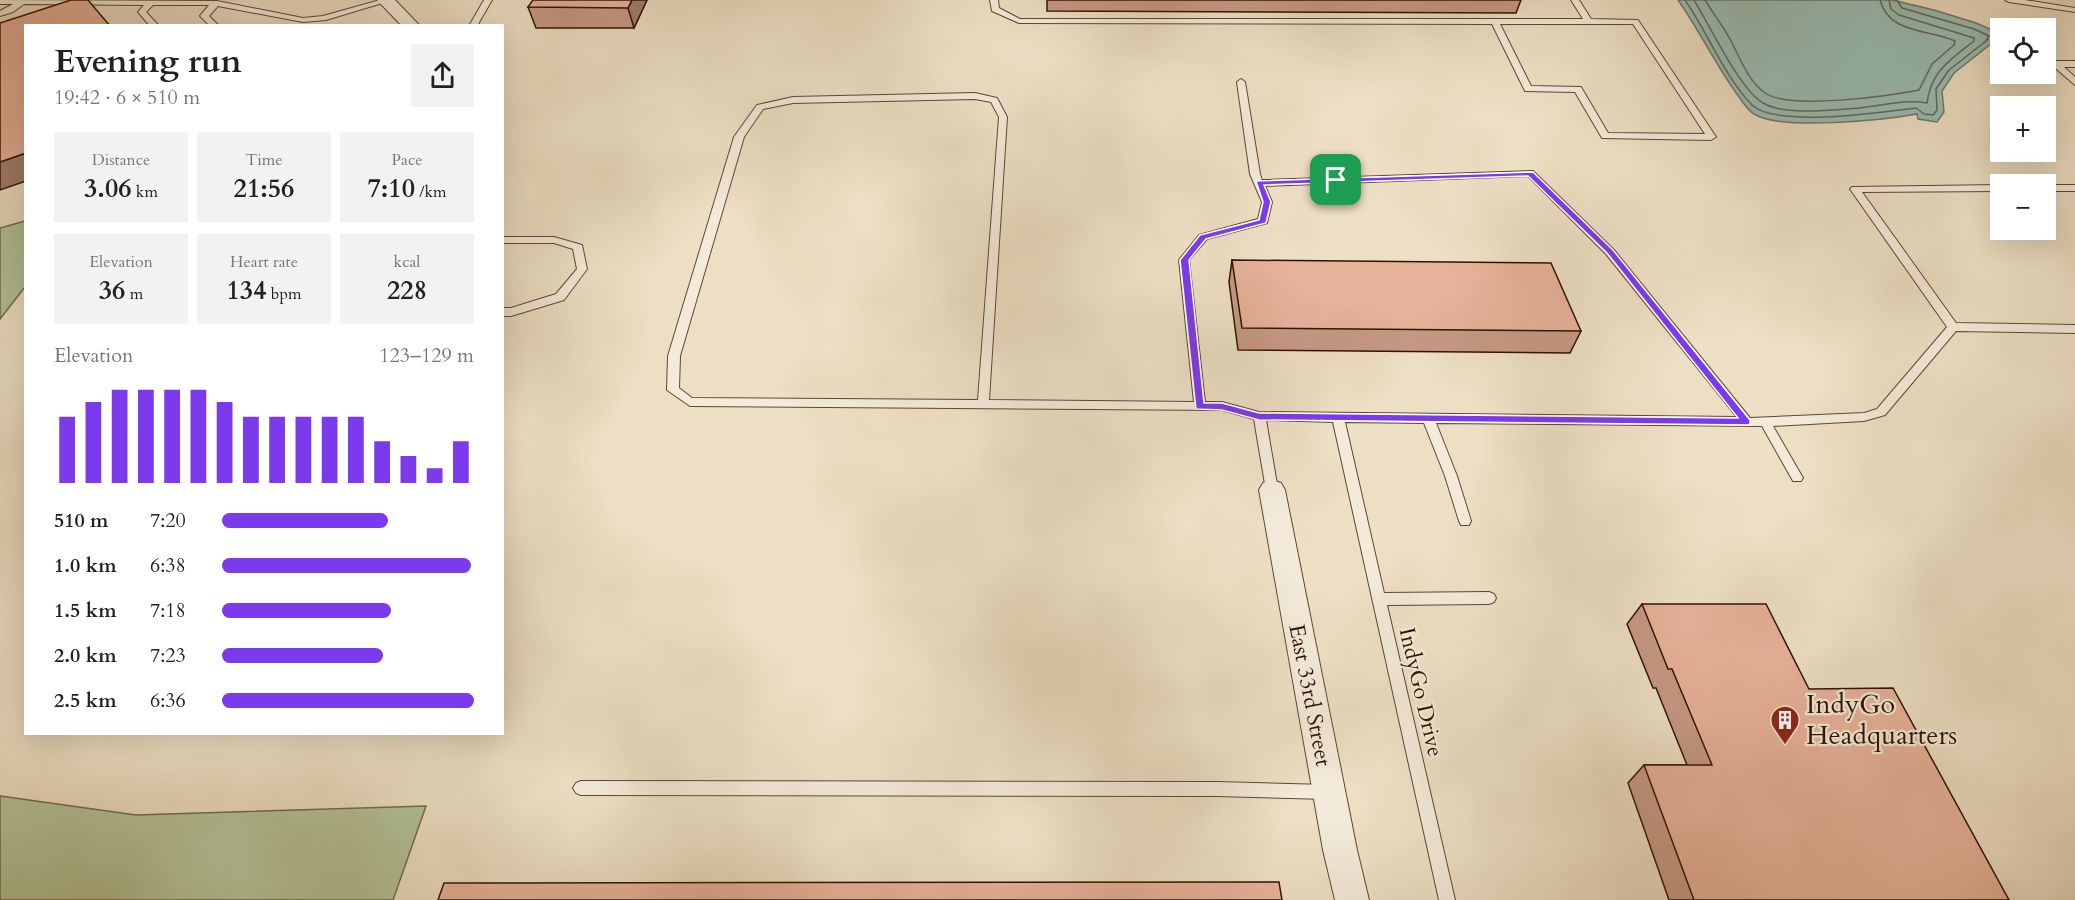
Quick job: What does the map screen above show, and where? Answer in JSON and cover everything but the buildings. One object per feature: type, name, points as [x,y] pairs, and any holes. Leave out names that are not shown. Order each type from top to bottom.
[{"type":"street","points":[[385,1],[410,24]]},
{"type":"street","name":"East 33rd Street","points":[[1272,490],[1329,792],[1352,900]]},
{"type":"lane","points":[[474,24],[488,0]]},
{"type":"lane","points":[[994,0],[995,9],[1018,21],[1635,22],[1711,137],[1605,136],[1578,89],[1528,89],[1495,22]]},
{"type":"lane","points":[[1575,0],[1589,22]]},
{"type":"lane","points":[[2009,0],[2075,10]]},
{"type":"lane","points":[[0,2],[216,3],[303,20],[385,1]]},
{"type":"lane","points":[[0,14],[22,2]]},
{"type":"lane","points":[[67,12],[86,2]]},
{"type":"lane","points":[[152,2],[142,12],[153,24]]},
{"type":"lane","points":[[213,24],[204,16],[216,3]]},
{"type":"lane","points":[[2075,64],[2056,63],[2075,82]]},
{"type":"lane","points":[[1200,406],[1185,260],[1203,237],[1239,230],[1263,221],[1267,202],[1255,174],[1240,82]]},
{"type":"lane","points":[[984,405],[1003,117],[994,100],[975,96],[793,100],[760,107],[739,137],[674,356],[673,390],[690,402],[984,405],[1222,406],[1259,416],[1338,418],[1765,422],[1864,417],[1881,411],[1953,327]]},
{"type":"lane","points":[[1259,183],[1530,173],[1610,252],[1747,422]]},
{"type":"lane","points":[[1953,327],[1855,189],[1990,188]]},
{"type":"lane","points":[[2056,188],[2075,188]]},
{"type":"lane","points":[[504,240],[554,240],[578,247],[582,269],[560,297],[511,312],[504,312]]},
{"type":"lane","points":[[1953,327],[2075,329]]},
{"type":"lane","points":[[1259,416],[1272,490]]},
{"type":"lane","points":[[1338,418],[1379,599]]},
{"type":"lane","points":[[1428,418],[1451,476],[1465,521]]},
{"type":"lane","points":[[1765,422],[1797,478]]},
{"type":"lane","name":"IndyGo Drive","points":[[1447,900],[1379,599],[1489,598]]},
{"type":"lane","points":[[581,788],[1217,789],[1329,792]]},
{"type":"green space","points":[[24,221],[24,288],[0,319],[0,228]]},
{"type":"green space","points":[[0,796],[136,815],[426,806],[393,900],[0,900]]},
{"type":"water","points":[[1678,0],[1892,0],[1934,10],[1990,29],[1990,45],[1954,73],[1942,91],[1944,112],[1937,122],[1918,119],[1917,114],[1833,123],[1786,122],[1767,119],[1748,109]]},
{"type":"place","name":"IndyGo Headquarters","points":[[1785,746]]},
{"type":"route","points":[[1530,173],[1610,252],[1747,422],[1259,416],[1222,406],[1200,406],[1185,260],[1203,237],[1239,230],[1263,221],[1267,202],[1259,183],[1336,180],[1530,173]]}]
